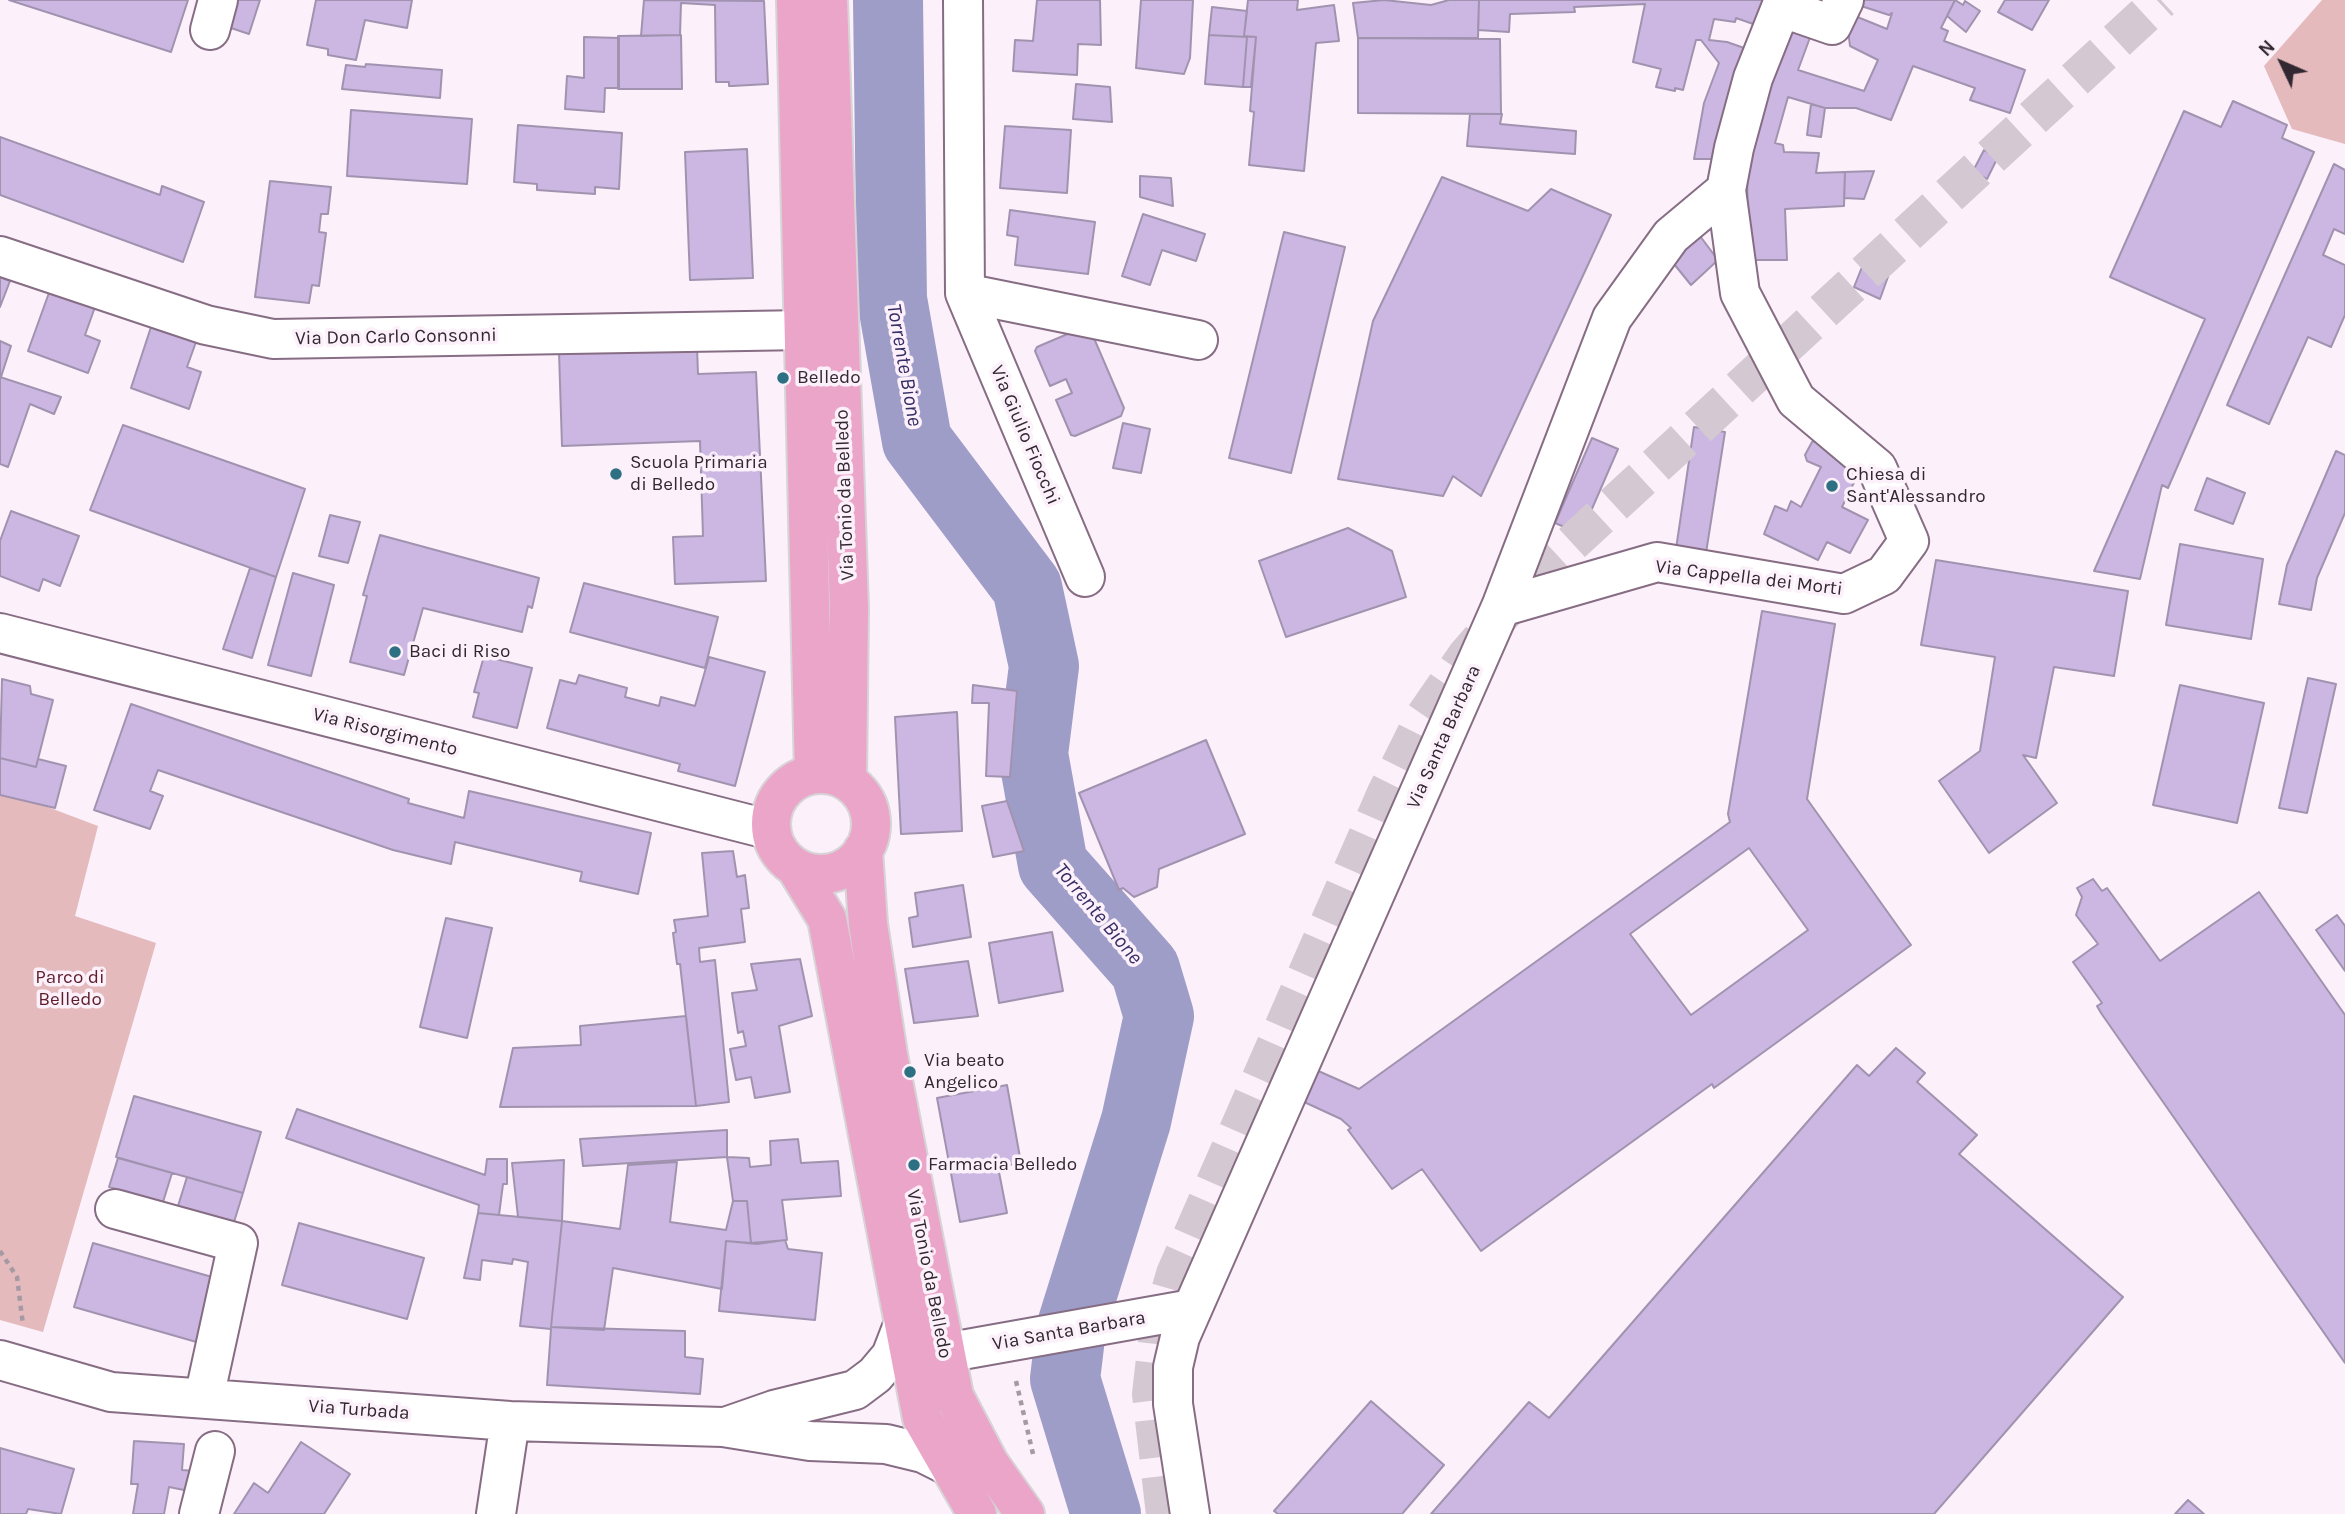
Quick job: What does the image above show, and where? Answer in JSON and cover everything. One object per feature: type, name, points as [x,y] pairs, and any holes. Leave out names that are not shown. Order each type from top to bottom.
[{"type":"main road","name":"Via Tonio da Belledo","points":[[796,0],[805,330],[831,778]]},
{"type":"main road","name":"Via Tonio da Belledo","points":[[828,0],[849,608],[831,778]]},
{"type":"main road","points":[[831,778],[860,793],[869,808],[871,825],[868,842],[846,868],[830,874],[813,874],[796,868],[775,845],[771,815],[777,800],[799,779],[831,778]]},
{"type":"main road","name":"Via Tonio da Belledo","points":[[863,850],[868,924],[888,1055],[954,1396],[989,1463],[1025,1514]]},
{"type":"main road","name":"Via Tonio da Belledo","points":[[796,868],[827,919],[922,1418],[977,1514]]},
{"type":"street","name":"Via Giulio Fiocchi","points":[[963,0],[965,292],[1085,577]]},
{"type":"street","points":[[1783,4],[1832,25],[1844,0]]},
{"type":"street","name":"Via Cappella dei Morti","points":[[1501,607],[1657,562],[1844,594],[1884,575],[1909,541],[1877,468],[1796,400],[1740,293],[1726,190],[1734,148],[1754,79],[1783,4]]},
{"type":"street","name":"Via Santa Barbara","points":[[1190,1514],[1173,1404],[1173,1367],[1192,1309],[1501,607],[1612,318],[1671,236],[1726,190]]},
{"type":"street","name":"Via Don Carlo Consonni","points":[[0,256],[206,325],[273,339],[805,330]]},
{"type":"street","points":[[965,292],[1198,340]]},
{"type":"street","name":"Via Risorgimento","points":[[0,633],[771,830]]},
{"type":"street","points":[[115,1209],[238,1243],[204,1398]]},
{"type":"street","name":"Via Santa Barbara","points":[[945,1353],[1192,1309]]},
{"type":"street","name":"Via Turbada","points":[[723,1427],[774,1410],[855,1390],[875,1376],[891,1356],[903,1325]]},
{"type":"street","name":"Via Turbada","points":[[9,1363],[111,1392],[510,1421],[723,1427],[810,1441],[886,1444],[923,1453],[949,1466]]},
{"type":"street","points":[[496,1514],[510,1421]]},
{"type":"street","points":[[198,1514],[215,1451]]},
{"type":"path","points":[[0,1251],[17,1277],[23,1332],[9,1363]]},
{"type":"path","points":[[1023,1339],[1033,1456]]},
{"type":"green space","points":[[2322,0],[2345,0],[2345,144],[2292,129],[2264,66]]},
{"type":"green space","name":"Parco di Belledo","points":[[0,789],[98,826],[75,916],[156,943],[43,1332],[0,1320]]},
{"type":"building","points":[[9,0],[188,0],[171,52]]},
{"type":"building","points":[[237,0],[260,0],[249,34],[228,27]]},
{"type":"building","points":[[316,0],[412,0],[407,28],[365,20],[356,60],[328,55],[328,49],[307,45]]},
{"type":"building","points":[[644,0],[764,1],[768,84],[729,86],[729,82],[716,82],[715,5],[681,3],[680,35],[641,36]]},
{"type":"building","points":[[1037,0],[1100,0],[1101,45],[1078,44],[1077,75],[1013,71],[1015,40],[1033,41]]},
{"type":"building","points":[[1141,0],[1193,0],[1190,58],[1184,74],[1136,68]]},
{"type":"building","points":[[1248,0],[1298,0],[1297,10],[1334,5],[1339,41],[1316,43],[1304,171],[1249,165],[1256,37],[1244,36]]},
{"type":"building","points":[[1384,0],[1431,5],[1449,0],[1479,0],[1478,38],[1358,38],[1353,3]]},
{"type":"building","points":[[1479,0],[1769,0],[1759,26],[1736,18],[1735,22],[1714,19],[1709,40],[1727,42],[1747,49],[1724,159],[1694,159],[1704,103],[1719,63],[1701,40],[1696,40],[1683,90],[1675,88],[1675,91],[1656,87],[1661,69],[1633,62],[1645,4],[1574,7],[1575,12],[1510,14],[1509,32],[1478,30]]},
{"type":"building","points":[[1864,0],[1955,0],[1941,28],[1948,31],[1944,41],[2025,70],[2010,113],[1970,100],[1975,88],[1913,66],[1891,120],[1856,108],[1825,108],[1788,97],[1775,143],[1783,145],[1784,152],[1819,153],[1816,173],[1845,172],[1844,206],[1785,209],[1787,260],[1748,260],[1747,158],[1788,16],[1815,24],[1798,70],[1864,91],[1878,60],[1850,46],[1848,30],[1855,16],[1887,29],[1892,13],[1889,15],[1861,6]]},
{"type":"building","points":[[1955,0],[1963,5],[1965,1],[1980,11],[1966,32],[1947,16]]},
{"type":"building","points":[[2005,0],[2049,0],[2032,30],[1998,12]]},
{"type":"building","points":[[1212,7],[1247,11],[1244,36],[1256,37],[1251,87],[1243,87],[1247,37],[1209,35]]},
{"type":"building","points":[[681,35],[682,89],[618,89],[618,36]]},
{"type":"building","points":[[1209,35],[1247,37],[1243,87],[1205,84]]},
{"type":"building","points":[[584,37],[619,38],[619,88],[605,88],[604,112],[565,109],[567,76],[584,78]]},
{"type":"building","points":[[1358,38],[1500,39],[1501,114],[1358,113]]},
{"type":"building","points":[[366,64],[442,70],[440,98],[342,89],[346,65],[365,67]]},
{"type":"building","points":[[1076,84],[1110,87],[1112,122],[1073,119]]},
{"type":"building","points":[[2233,101],[2287,125],[2282,138],[2314,152],[2168,488],[2162,485],[2140,579],[2094,571],[2205,319],[2110,277],[2184,111],[2221,127]]},
{"type":"building","points":[[1811,104],[1825,108],[1821,137],[1807,135]]},
{"type":"building","points":[[351,110],[472,119],[467,184],[347,176]]},
{"type":"building","points":[[1470,114],[1502,114],[1500,124],[1576,131],[1575,154],[1467,146]]},
{"type":"building","points":[[518,125],[622,133],[619,189],[595,187],[595,194],[537,190],[537,184],[514,182]]},
{"type":"building","points":[[1005,126],[1071,130],[1067,193],[1000,188]]},
{"type":"building","points":[[0,137],[160,195],[162,186],[204,202],[183,262],[0,195]]},
{"type":"building","points":[[747,149],[753,278],[690,280],[685,152]]},
{"type":"building","points":[[1984,150],[1998,157],[1987,179],[1973,171]]},
{"type":"building","points":[[2334,164],[2345,170],[2345,234],[2334,229],[2323,255],[2345,265],[2345,315],[2331,347],[2308,337],[2269,424],[2227,405]]},
{"type":"building","points":[[1874,171],[1864,199],[1844,198],[1845,172]]},
{"type":"building","points":[[1140,176],[1171,178],[1173,206],[1140,197]]},
{"type":"building","points":[[1442,177],[1528,211],[1551,189],[1611,215],[1481,496],[1453,476],[1443,496],[1338,479],[1373,321]]},
{"type":"building","points":[[270,181],[331,187],[328,214],[321,214],[319,232],[326,233],[319,286],[312,285],[309,303],[255,297]]},
{"type":"building","points":[[1010,210],[1095,222],[1088,274],[1015,265],[1018,237],[1007,235]]},
{"type":"building","points":[[1143,214],[1205,234],[1196,261],[1162,250],[1150,285],[1122,276]]},
{"type":"building","points":[[1284,232],[1345,247],[1291,473],[1229,458]]},
{"type":"building","points":[[1697,232],[1718,260],[1691,285],[1670,259]]},
{"type":"building","points":[[1868,252],[1893,263],[1880,299],[1854,287]]},
{"type":"building","points":[[0,277],[10,281],[0,307]]},
{"type":"building","points":[[50,290],[95,307],[85,335],[100,341],[88,373],[28,351]]},
{"type":"building","points":[[151,327],[196,342],[187,367],[201,372],[189,409],[131,388]]},
{"type":"building","points":[[1084,327],[1090,329],[1124,408],[1121,416],[1075,436],[1071,435],[1056,400],[1072,393],[1066,379],[1050,386],[1035,351],[1037,347]]},
{"type":"building","points":[[0,341],[11,346],[1,377],[0,377]]},
{"type":"building","points":[[697,347],[698,374],[756,372],[766,581],[675,584],[673,537],[703,536],[700,441],[562,446],[559,352]]},
{"type":"building","points":[[0,377],[61,397],[54,414],[30,404],[8,467],[0,464]]},
{"type":"building","points":[[1123,423],[1150,429],[1141,473],[1113,468]]},
{"type":"building","points":[[123,425],[305,489],[276,577],[90,510]]},
{"type":"building","points":[[1694,427],[1725,432],[1706,553],[1676,549]]},
{"type":"building","points":[[1592,438],[1618,449],[1581,534],[1555,523]]},
{"type":"building","name":"Chiesa di Sant'Alessandro","points":[[1817,440],[1863,464],[1842,507],[1868,520],[1850,553],[1827,542],[1818,560],[1764,534],[1775,506],[1787,511],[1791,501],[1801,507],[1821,467],[1807,461],[1805,455],[1812,442]]},
{"type":"building","points":[[2336,451],[2345,455],[2345,513],[2317,578],[2311,610],[2279,604],[2287,565]]},
{"type":"building","points":[[2207,478],[2245,493],[2233,524],[2195,510]]},
{"type":"building","points":[[11,511],[79,536],[60,586],[43,579],[39,591],[0,576],[0,541]]},
{"type":"building","points":[[330,515],[360,522],[348,563],[319,556]]},
{"type":"building","points":[[1348,528],[1392,551],[1406,597],[1286,637],[1259,561]]},
{"type":"building","points":[[380,535],[539,578],[532,608],[528,606],[522,632],[423,608],[404,675],[350,662],[367,596],[363,595]]},
{"type":"building","points":[[2180,544],[2263,559],[2251,639],[2166,625]]},
{"type":"building","points":[[1936,560],[2128,591],[2114,676],[2054,667],[2036,758],[2023,755],[2057,803],[1989,853],[1939,781],[1980,751],[1995,657],[1921,645]]},
{"type":"building","points":[[250,568],[276,577],[252,658],[223,649]]},
{"type":"building","points":[[293,573],[334,585],[311,676],[268,665]]},
{"type":"building","points":[[584,583],[718,617],[705,668],[570,632]]},
{"type":"building","points":[[1762,611],[1835,624],[1807,799],[1911,945],[1714,1088],[1712,1084],[1481,1251],[1422,1169],[1392,1189],[1348,1130],[1351,1128],[1341,1119],[1302,1101],[1316,1070],[1359,1089],[1730,822],[1728,814]],"holes":[[[1749,848],[1808,930],[1691,1015],[1630,934]]]},
{"type":"building","points":[[484,656],[532,668],[517,728],[473,717],[479,693],[474,692]]},
{"type":"building","points":[[709,657],[765,672],[735,786],[678,771],[680,764],[547,728],[560,680],[576,684],[579,675],[627,688],[625,697],[659,706],[661,697],[695,706]]},
{"type":"building","points":[[2308,678],[2336,684],[2307,813],[2279,808]]},
{"type":"building","points":[[2,679],[30,686],[31,694],[53,700],[36,767],[0,758]]},
{"type":"building","points":[[973,685],[1017,691],[1010,777],[986,776],[989,703],[972,703]]},
{"type":"building","points":[[2180,685],[2264,703],[2237,823],[2153,805]]},
{"type":"building","points":[[131,704],[409,799],[408,803],[464,818],[469,791],[651,833],[638,894],[580,881],[582,872],[455,842],[451,864],[393,850],[158,770],[150,791],[163,796],[150,829],[94,810]]},
{"type":"building","points":[[957,712],[962,831],[901,834],[895,717]]},
{"type":"building","points":[[1206,740],[1245,834],[1159,869],[1157,887],[1134,897],[1123,888],[1119,890],[1079,793]]},
{"type":"building","points":[[0,758],[36,767],[38,759],[66,766],[55,808],[0,795]]},
{"type":"building","points":[[1007,801],[1024,851],[993,857],[982,806]]},
{"type":"building","points":[[733,851],[737,877],[745,875],[749,908],[741,909],[745,942],[699,948],[700,962],[715,960],[729,1102],[696,1106],[680,964],[677,964],[673,933],[676,932],[674,920],[708,916],[702,853]]},
{"type":"building","points":[[2093,879],[2102,891],[2107,888],[2160,961],[2259,892],[2345,1015],[2345,1363],[2101,1013],[2097,1006],[2102,1003],[2073,962],[2098,944],[2076,915],[2082,897],[2077,888]]},
{"type":"building","points":[[963,885],[971,937],[913,947],[909,918],[918,916],[915,893]]},
{"type":"building","points":[[2337,915],[2345,926],[2345,971],[2316,930]]},
{"type":"building","points":[[446,918],[492,928],[467,1038],[420,1027]]},
{"type":"building","points":[[1052,932],[1063,991],[999,1003],[989,943]]},
{"type":"building","points":[[800,959],[812,1016],[779,1026],[790,1092],[755,1098],[751,1077],[736,1080],[730,1049],[746,1046],[743,1031],[738,1033],[732,993],[757,990],[751,964]]},
{"type":"building","points":[[968,961],[978,1016],[914,1023],[905,969]]},
{"type":"building","points":[[686,1016],[696,1106],[500,1107],[513,1048],[581,1045],[580,1026]]},
{"type":"building","points":[[1896,1048],[1925,1073],[1917,1082],[1977,1135],[1959,1154],[2123,1297],[1934,1514],[1431,1514],[1529,1402],[1549,1418],[1857,1065],[1869,1076]]},
{"type":"building","points":[[1007,1085],[1021,1163],[998,1167],[1007,1213],[960,1222],[937,1098]]},
{"type":"building","points":[[134,1096],[261,1132],[243,1193],[116,1157]]},
{"type":"building","points":[[297,1109],[485,1175],[487,1159],[507,1159],[507,1184],[503,1184],[499,1215],[478,1213],[479,1205],[286,1138]]},
{"type":"building","points":[[727,1130],[727,1157],[583,1166],[580,1139]]},
{"type":"building","points":[[798,1139],[801,1163],[838,1161],[841,1196],[782,1200],[787,1240],[751,1243],[747,1201],[733,1201],[727,1157],[749,1158],[750,1167],[771,1165],[770,1141]]},
{"type":"building","points":[[118,1158],[172,1173],[163,1202],[109,1187]]},
{"type":"building","points":[[564,1160],[562,1221],[518,1217],[512,1163]]},
{"type":"building","points":[[677,1162],[670,1222],[726,1230],[733,1201],[747,1201],[751,1243],[726,1241],[722,1289],[613,1268],[604,1330],[551,1327],[562,1221],[620,1229],[628,1165]]},
{"type":"building","points":[[187,1177],[243,1193],[234,1222],[178,1206]]},
{"type":"building","points":[[478,1213],[562,1221],[551,1327],[685,1331],[685,1357],[703,1359],[700,1394],[547,1385],[551,1329],[520,1326],[528,1262],[513,1259],[512,1264],[482,1260],[480,1280],[464,1278]]},
{"type":"building","points":[[299,1223],[424,1258],[407,1319],[282,1285]]},
{"type":"building","points":[[785,1240],[788,1249],[822,1253],[815,1320],[719,1311],[726,1241],[757,1244]]},
{"type":"building","points":[[93,1243],[219,1279],[200,1343],[74,1307]]},
{"type":"building","points":[[1371,1401],[1444,1465],[1402,1514],[1278,1514],[1274,1511]]},
{"type":"building","points":[[134,1441],[184,1444],[182,1470],[195,1471],[194,1492],[169,1487],[164,1514],[133,1514],[138,1484],[131,1484]]},
{"type":"building","points":[[301,1442],[350,1474],[324,1514],[234,1514],[254,1483],[268,1493]]},
{"type":"building","points":[[0,1448],[74,1469],[61,1514],[28,1509],[26,1514],[0,1514]]},
{"type":"building","points":[[2188,1500],[2204,1514],[2175,1514]]},
{"type":"waterway","name":"Torrente Bione","points":[[888,0],[892,299],[917,441],[1027,587],[1044,666],[1033,754],[1053,865],[1145,969],[1159,1016],[1136,1121],[1071,1329],[1065,1379],[1106,1514]]},
{"type":"tunnel","points":[[1165,1514],[1151,1394],[1158,1333],[1175,1274],[1386,793],[1424,717],[1466,656],[1532,580],[2161,0]]},
{"type":"place","name":"Belledo","points":[[783,378]]},
{"type":"place","name":"Scuola Primaria di Belledo","points":[[616,474]]},
{"type":"place","name":"Chiesa di Sant'Alessandro","points":[[1832,486]]},
{"type":"place","name":"Baci di Riso","points":[[395,652]]},
{"type":"place","name":"Via beato Angelico","points":[[910,1072]]},
{"type":"place","name":"Farmacia Belledo","points":[[914,1165]]}]
